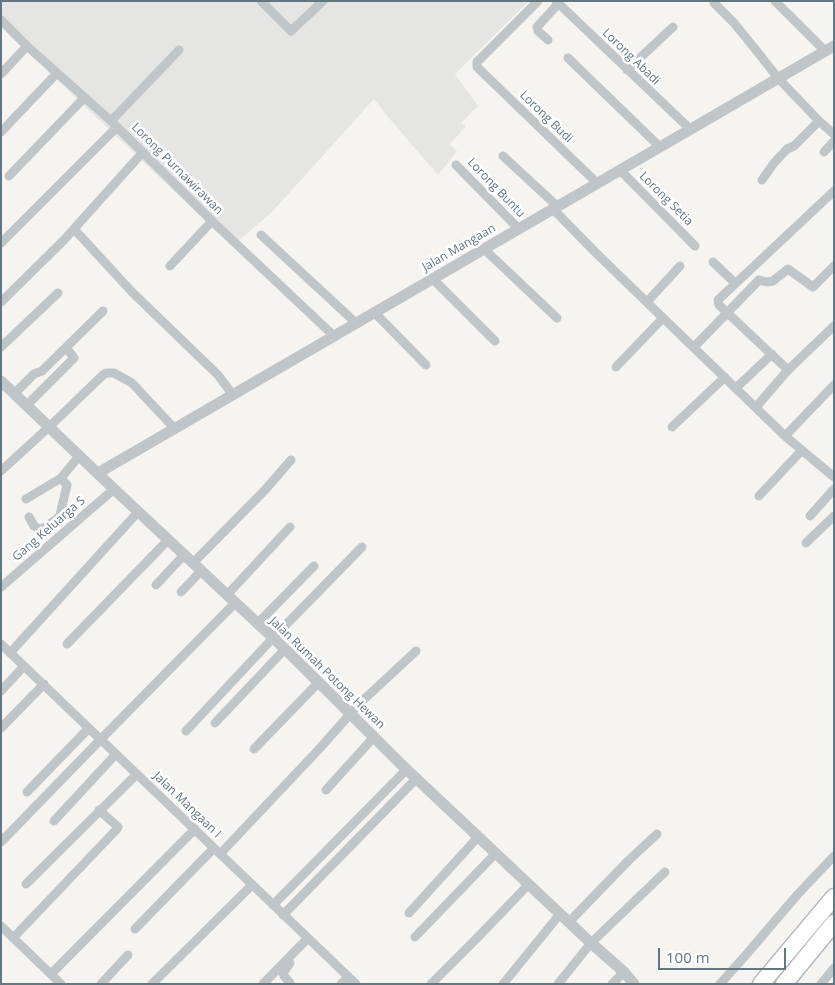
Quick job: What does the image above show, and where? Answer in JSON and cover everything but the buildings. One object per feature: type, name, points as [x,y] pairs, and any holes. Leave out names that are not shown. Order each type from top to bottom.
[{"type":"highway","points":[[761,984],[834,897]]},
{"type":"highway","points":[[784,984],[834,923]]},
{"type":"street","points":[[261,1],[291,31],[323,1]]},
{"type":"street","name":"Lorong Budi","points":[[538,1],[477,62],[478,69],[597,183]]},
{"type":"street","points":[[548,40],[538,31],[538,27],[557,3]]},
{"type":"street","name":"Lorong Abadi","points":[[557,3],[690,129]]},
{"type":"street","points":[[714,3],[734,24],[778,78],[834,134]]},
{"type":"street","points":[[780,3],[829,48]]},
{"type":"street","name":"Lorong Purnawirawan","points":[[1,20],[27,46],[114,124],[212,221],[334,336]]},
{"type":"street","points":[[627,70],[673,27]]},
{"type":"street","points":[[1,74],[27,46]]},
{"type":"street","name":"Jalan Mangaan","points":[[98,473],[829,48]]},
{"type":"street","points":[[1,243],[114,124],[179,50]]},
{"type":"street","points":[[568,58],[660,147]]},
{"type":"street","points":[[1,132],[57,73]]},
{"type":"street","points":[[9,176],[84,98]]},
{"type":"street","points":[[762,180],[787,149],[794,146],[819,121]]},
{"type":"street","points":[[824,152],[834,141]]},
{"type":"street","points":[[1,302],[74,229],[143,152]]},
{"type":"street","points":[[503,156],[663,318],[785,436],[834,477]]},
{"type":"street","name":"Lorong Buntu","points":[[456,165],[519,229]]},
{"type":"street","name":"Lorong Setia","points":[[620,170],[695,246]]},
{"type":"street","points":[[788,370],[718,306],[718,300],[834,191]]},
{"type":"street","points":[[170,266],[212,221]]},
{"type":"street","points":[[74,229],[132,292],[218,375],[233,395]]},
{"type":"street","points":[[261,235],[356,323]]},
{"type":"street","points":[[484,249],[557,318]]},
{"type":"street","points":[[713,262],[737,282],[773,281],[788,269],[813,287],[834,266]]},
{"type":"street","points":[[647,302],[680,266]]},
{"type":"street","points":[[433,279],[495,341]]},
{"type":"street","points":[[694,347],[759,280]]},
{"type":"street","points":[[1,347],[58,293]]},
{"type":"street","points":[[14,394],[34,374],[42,371],[68,347],[103,311]]},
{"type":"street","points":[[374,313],[426,365]]},
{"type":"street","points":[[616,368],[663,318]]},
{"type":"street","points":[[756,407],[788,370],[834,326]]},
{"type":"street","points":[[27,406],[74,358],[68,347]]},
{"type":"street","points":[[736,388],[772,354]]},
{"type":"street","points":[[1,471],[50,427],[103,375],[111,372],[134,385],[175,429]]},
{"type":"street","points":[[672,427],[726,377]]},
{"type":"street","name":"Jalan Rumah Potong Hewan","points":[[1,381],[273,638],[591,944],[624,972],[634,984]]},
{"type":"street","points":[[785,436],[834,385]]},
{"type":"street","points":[[760,496],[802,450]]},
{"type":"street","points":[[26,499],[61,478],[80,456]]},
{"type":"street","points":[[181,592],[197,567],[291,460]]},
{"type":"street","points":[[29,517],[34,526],[39,529],[57,519],[60,515],[66,485],[61,478]]},
{"type":"street","name":"Gang Keluarga S","points":[[1,588],[114,489]]},
{"type":"street","points":[[810,516],[834,489]]},
{"type":"street","points":[[10,652],[138,512]]},
{"type":"street","points":[[806,543],[834,516]]},
{"type":"street","points":[[1,842],[101,739],[231,599],[290,527]]},
{"type":"street","points":[[68,644],[168,540]]},
{"type":"street","points":[[186,731],[362,547]]},
{"type":"street","points":[[156,585],[184,555]]},
{"type":"street","points":[[258,624],[314,566]]},
{"type":"street","name":"Jalan Mangaan I","points":[[1,644],[356,984]]},
{"type":"street","points":[[215,723],[284,649]]},
{"type":"street","points":[[135,929],[217,851],[321,747],[350,714],[416,651]]},
{"type":"street","points":[[1,691],[24,666]]},
{"type":"street","points":[[235,679],[246,689]]},
{"type":"street","points":[[254,749],[318,683]]},
{"type":"street","points":[[1,728],[44,684]]},
{"type":"street","points":[[27,792],[89,728]]},
{"type":"street","points":[[326,790],[374,737]]},
{"type":"street","points":[[54,821],[116,754]]},
{"type":"street","points":[[273,905],[407,769]]},
{"type":"street","points":[[26,884],[137,774]]},
{"type":"street","points":[[283,914],[417,778]]},
{"type":"street","points":[[13,938],[117,829],[118,827],[99,810]]},
{"type":"street","points":[[51,974],[195,829]]},
{"type":"street","points":[[503,984],[564,918],[658,834]]},
{"type":"street","points":[[409,912],[478,836]]},
{"type":"street","points":[[415,937],[496,853]]},
{"type":"street","points":[[720,984],[798,894],[834,856]]},
{"type":"street","points":[[558,984],[591,944],[665,872]]},
{"type":"street","points":[[431,984],[529,884]]},
{"type":"street","points":[[152,984],[252,885]]},
{"type":"street","points":[[1,926],[61,984]]},
{"type":"street","points":[[290,983],[284,976],[284,970],[310,940]]},
{"type":"street","points":[[263,984],[310,940]]},
{"type":"street","points":[[101,984],[128,955]]},
{"type":"street","points":[[821,984],[834,968]]},
{"type":"street","points":[[612,984],[624,972]]},
{"type":"street","points":[[341,984],[348,976]]},
{"type":"shaded area","points":[[1,1],[529,1],[455,74],[478,106],[461,123],[466,126],[450,144],[457,151],[438,175],[374,99],[272,212],[232,246],[1,27]]}]
